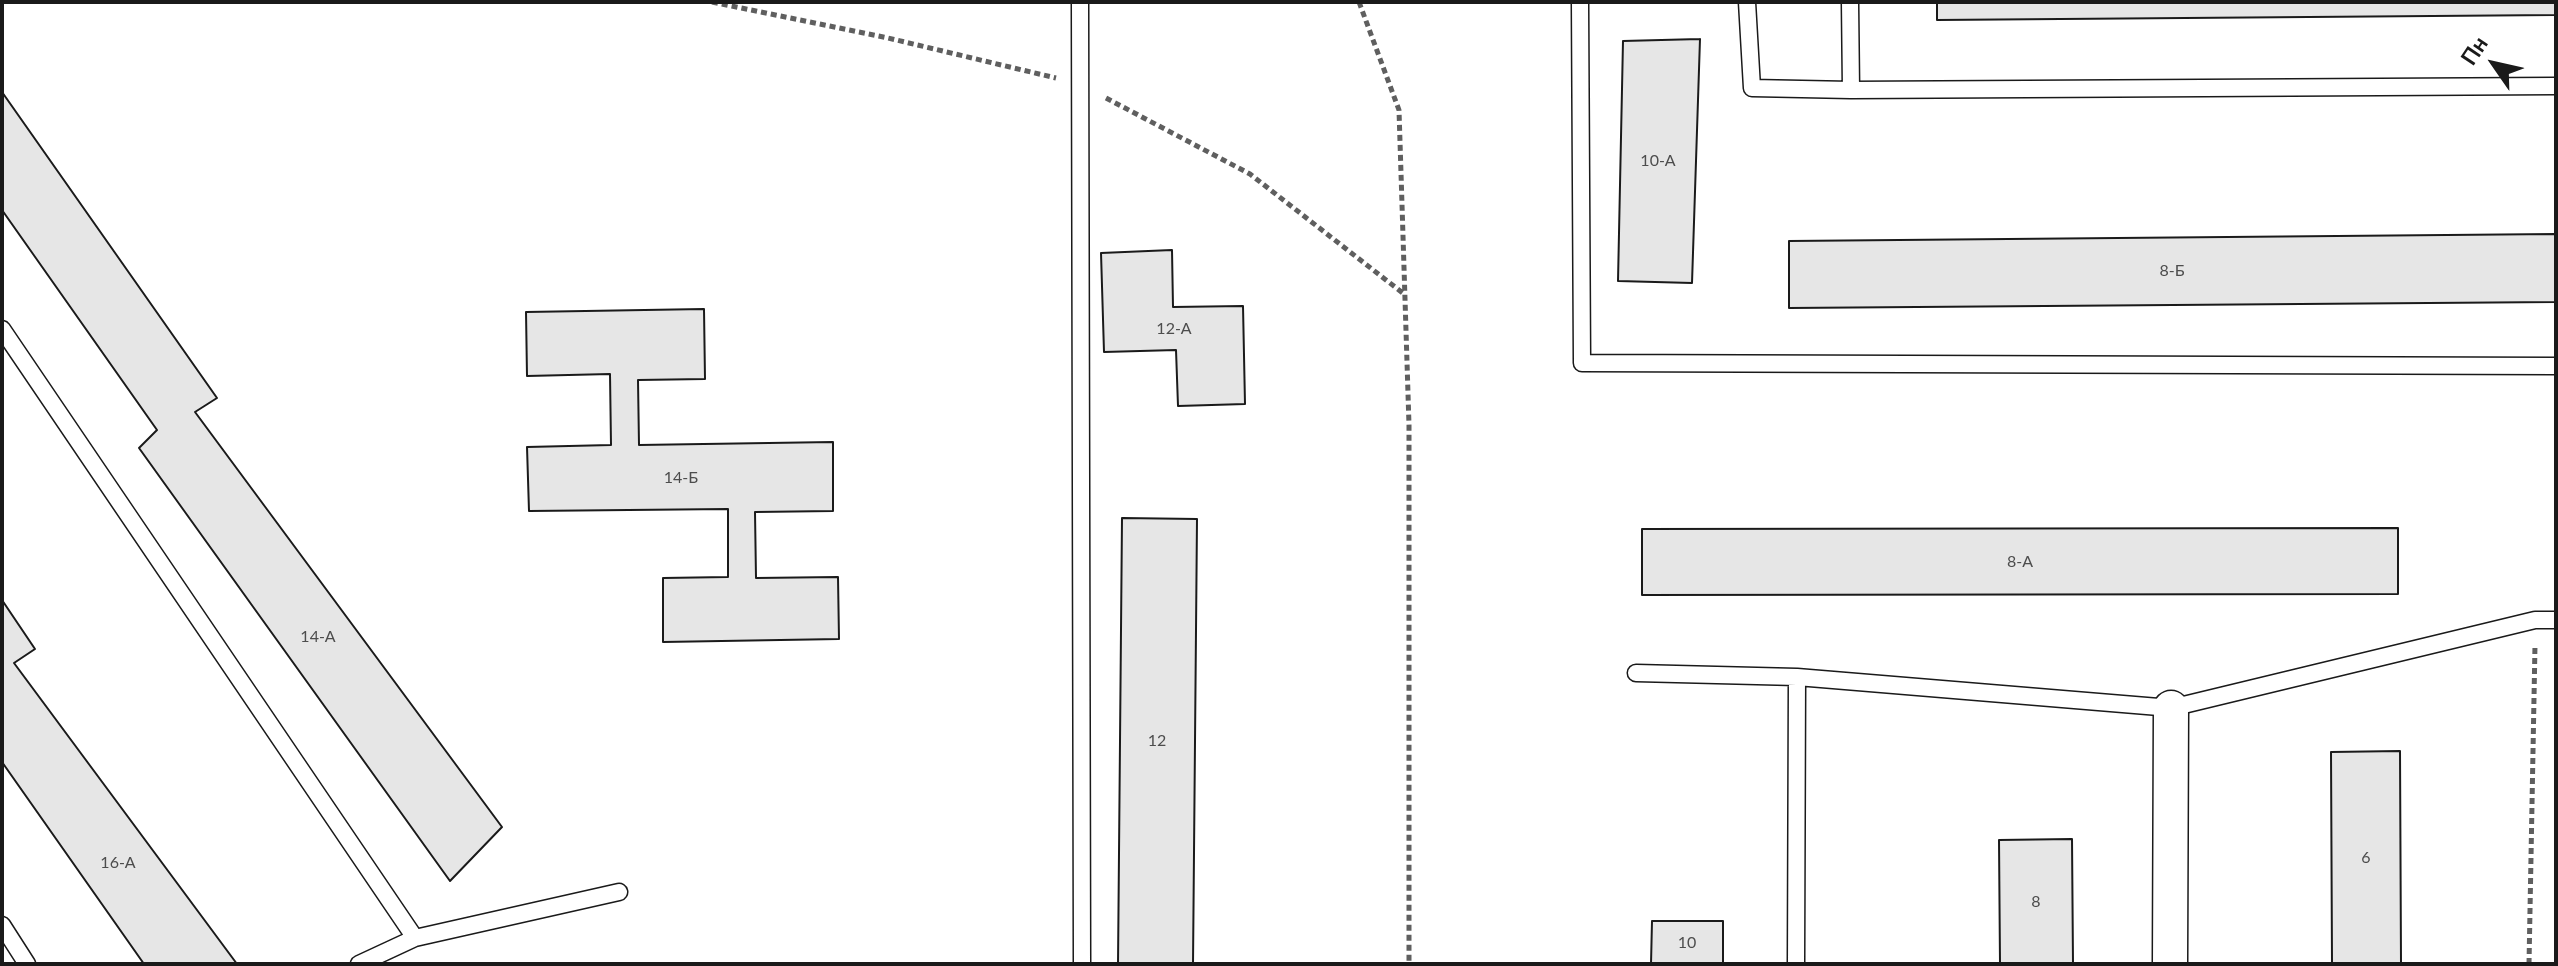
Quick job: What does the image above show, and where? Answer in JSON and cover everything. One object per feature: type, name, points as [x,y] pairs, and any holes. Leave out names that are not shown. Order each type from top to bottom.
[{"type":"street","points":[[2170,964],[2171,708]]},
{"type":"lane","points":[[1080,2],[1082,964]]},
{"type":"lane","points":[[1580,2],[1582,363],[2556,366]]},
{"type":"lane","points":[[1747,2],[1752,88],[2556,86]]},
{"type":"lane","points":[[1850,2],[1851,90]]},
{"type":"lane","points":[[2,329],[415,938]]},
{"type":"lane","points":[[1636,673],[1797,677],[2171,708],[2535,620],[2556,620]]},
{"type":"lane","points":[[1796,964],[1797,677]]},
{"type":"lane","points":[[359,964],[415,938],[619,892]]},
{"type":"lane","points":[[2,925],[27,964]]},
{"type":"path","points":[[1359,2],[1399,110],[1409,425],[1409,964]]},
{"type":"path","points":[[2529,964],[2535,620]]},
{"type":"building","points":[[1937,2],[2556,2],[2556,15],[1937,20]]},
{"type":"building","points":[[1700,39],[1692,283],[1618,281],[1623,41]]},
{"type":"building","points":[[2,92],[217,398],[195,412],[502,827],[450,881],[139,448],[157,430],[2,210]]},
{"type":"building","points":[[2556,234],[2556,302],[1789,308],[1789,241]]},
{"type":"building","points":[[1172,250],[1173,307],[1243,306],[1245,404],[1178,406],[1176,350],[1104,352],[1101,253]]},
{"type":"building","points":[[704,309],[705,379],[638,380],[639,445],[833,442],[833,511],[755,512],[756,578],[838,577],[839,639],[663,642],[663,578],[728,577],[728,509],[529,511],[527,447],[611,445],[610,374],[527,376],[526,312]]},
{"type":"building","points":[[1122,518],[1197,519],[1193,964],[1118,964]]},
{"type":"building","points":[[2398,528],[2398,594],[1642,595],[1642,529]]},
{"type":"building","points":[[2,600],[35,649],[14,663],[237,964],[144,964],[2,762]]},
{"type":"building","points":[[2400,751],[2401,964],[2332,964],[2331,752]]},
{"type":"building","points":[[2072,839],[2073,964],[2000,964],[1999,840]]},
{"type":"building","points":[[1652,921],[1723,921],[1723,964],[1651,964]]}]
